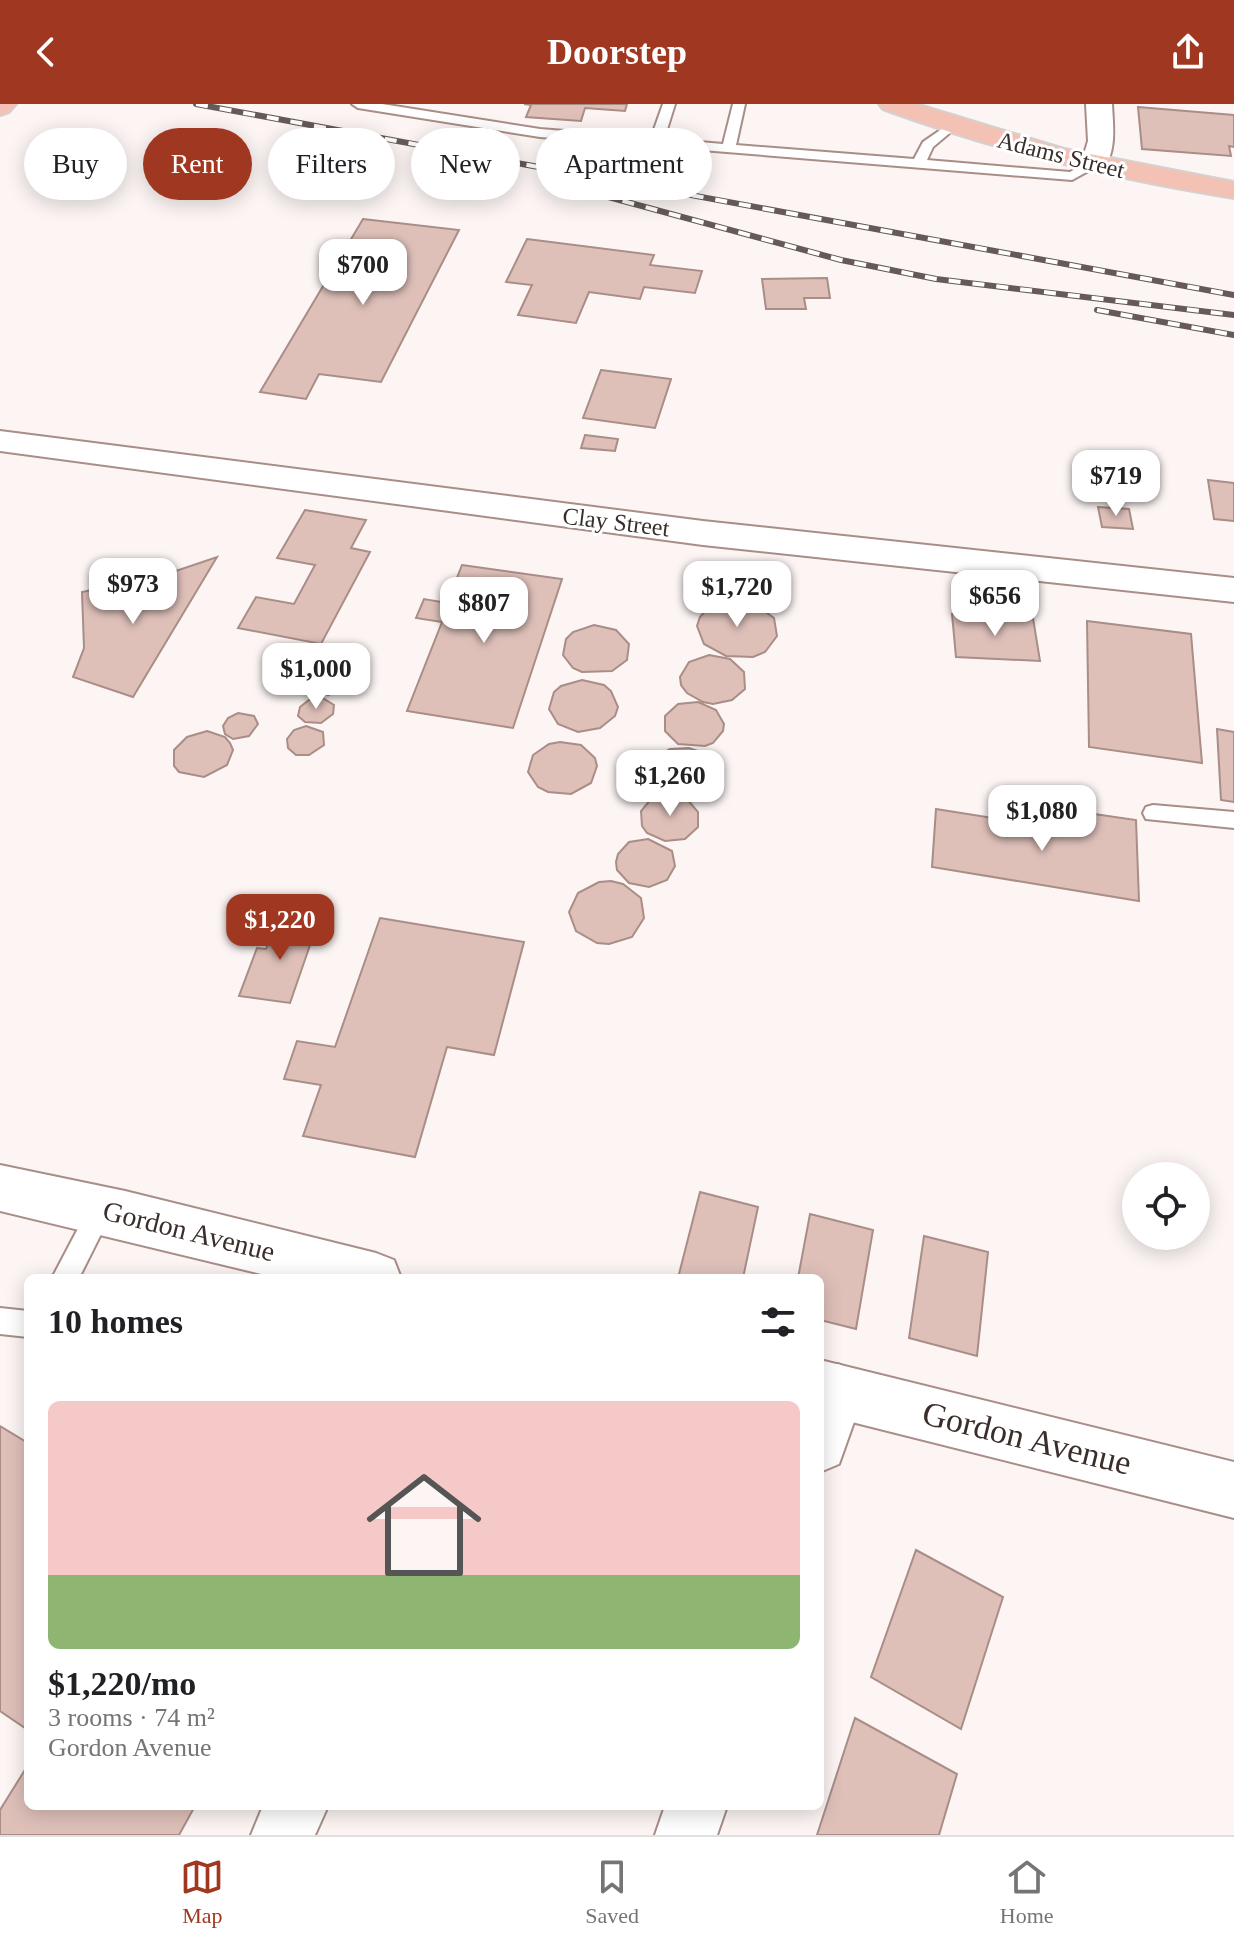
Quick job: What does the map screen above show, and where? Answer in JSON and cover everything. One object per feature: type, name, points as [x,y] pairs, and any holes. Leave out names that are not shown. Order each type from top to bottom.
[{"type":"main road","name":"Adams Street","points":[[892,104],[952,126],[1094,164],[1234,190]]},
{"type":"street","points":[[1094,164],[1101,141],[1099,104]]},
{"type":"street","name":"Clay Street","points":[[0,441],[703,533],[1234,591]]},
{"type":"street","name":"Gordon Avenue","points":[[0,1188],[360,1274]]},
{"type":"street","points":[[824,1420],[829,1389]]},
{"type":"street","name":"Gordon Avenue","points":[[829,1389],[1234,1490]]},
{"type":"street","points":[[282,1835],[295,1810]]},
{"type":"street","points":[[686,1835],[695,1810]]},
{"type":"lane","points":[[358,104],[536,132]]},
{"type":"lane","points":[[661,128],[669,104]]},
{"type":"lane","points":[[729,148],[739,104]]},
{"type":"lane","points":[[918,164],[928,145],[952,126]]},
{"type":"lane","points":[[712,147],[1072,176],[1094,164]]},
{"type":"lane","points":[[1153,813],[1234,820]]},
{"type":"lane","points":[[67,1274],[101,1210]]},
{"type":"lane","points":[[0,1321],[24,1324]]},
{"type":"building","points":[[524,104],[627,104],[625,111],[585,108],[581,121],[526,117],[531,105]]},
{"type":"building","points":[[1138,107],[1234,115],[1234,147],[1229,146],[1231,156],[1142,149]]},
{"type":"building","points":[[363,219],[459,230],[381,382],[319,374],[306,399],[260,392]]},
{"type":"building","points":[[527,239],[654,255],[650,265],[702,271],[695,293],[644,287],[640,299],[589,292],[576,323],[518,315],[532,285],[506,282]]},
{"type":"building","points":[[827,278],[830,298],[804,298],[806,309],[766,309],[762,279]]},
{"type":"building","points":[[601,370],[671,379],[655,428],[583,418]]},
{"type":"building","points":[[585,435],[618,439],[615,451],[581,448]]},
{"type":"building","points":[[1208,480],[1234,483],[1234,521],[1214,519]]},
{"type":"building","points":[[1098,507],[1129,509],[1133,529],[1102,527]]},
{"type":"building","points":[[305,510],[366,520],[351,548],[370,552],[321,644],[238,628],[256,597],[294,604],[315,565],[277,558]]},
{"type":"building","points":[[217,557],[133,697],[73,677],[84,648],[82,592],[164,575]]},
{"type":"building","points":[[462,565],[562,579],[513,728],[407,711],[442,622],[416,618],[424,599],[447,603]]},
{"type":"building","points":[[729,601],[755,604],[774,618],[777,636],[765,652],[753,657],[726,656],[704,644],[697,626],[700,617],[707,609]]},
{"type":"building","points":[[952,614],[1033,618],[1040,661],[956,657]]},
{"type":"building","points":[[1087,621],[1191,634],[1202,763],[1089,747]]},
{"type":"building","points":[[594,625],[616,630],[629,644],[627,660],[612,671],[582,672],[573,668],[563,655],[566,639],[573,632]]},
{"type":"building","points":[[709,655],[730,659],[744,672],[745,689],[732,700],[713,704],[703,702],[687,693],[681,685],[680,677],[689,662]]},
{"type":"building","points":[[337,670],[349,678],[344,690],[328,695],[315,690],[316,677],[325,671]]},
{"type":"building","points":[[582,680],[604,685],[611,691],[618,707],[615,716],[600,728],[578,732],[558,724],[549,709],[554,692],[561,686]]},
{"type":"building","points":[[321,697],[334,705],[333,714],[321,723],[305,722],[298,716],[300,707],[309,700]]},
{"type":"building","points":[[698,702],[716,710],[724,724],[723,731],[713,743],[705,746],[678,744],[665,731],[665,716],[678,704]]},
{"type":"building","points":[[238,713],[254,716],[258,724],[249,736],[233,739],[225,734],[223,726],[228,718]]},
{"type":"building","points":[[306,726],[323,732],[324,745],[309,755],[296,755],[288,748],[287,739],[294,730]]},
{"type":"building","points":[[1217,729],[1234,732],[1234,802],[1221,800]]},
{"type":"building","points":[[207,731],[225,737],[230,743],[233,750],[227,765],[204,777],[179,772],[174,766],[174,750],[187,737]]},
{"type":"building","points":[[549,744],[581,745],[595,758],[597,766],[591,783],[571,794],[548,792],[538,787],[528,772],[533,755]]},
{"type":"building","points":[[670,749],[698,751],[709,763],[711,770],[705,785],[688,793],[677,793],[659,785],[652,771],[656,757]]},
{"type":"building","points":[[660,795],[687,799],[698,812],[698,827],[685,839],[665,841],[647,833],[642,826],[641,811],[651,799]]},
{"type":"building","points":[[936,809],[1087,833],[1087,813],[1136,820],[1139,901],[932,867]]},
{"type":"building","points":[[648,839],[672,851],[675,866],[667,880],[649,887],[629,883],[617,870],[616,862],[618,854],[629,842]]},
{"type":"building","points":[[599,882],[623,884],[641,898],[644,918],[632,937],[609,944],[597,943],[576,931],[569,912],[578,893]]},
{"type":"building","points":[[278,917],[318,922],[290,1003],[239,996],[257,948],[266,949]]},
{"type":"building","points":[[380,918],[524,942],[494,1055],[447,1047],[415,1157],[303,1136],[321,1085],[284,1079],[297,1041],[335,1047]]},
{"type":"building","points":[[700,1192],[758,1207],[744,1274],[679,1274]]},
{"type":"building","points":[[810,1214],[873,1230],[856,1329],[824,1321],[824,1274],[799,1274]]},
{"type":"building","points":[[924,1236],[988,1252],[977,1356],[909,1338]]},
{"type":"building","points":[[0,1426],[24,1441],[24,1727],[0,1711]]},
{"type":"building","points":[[916,1550],[1003,1597],[961,1729],[871,1677]]},
{"type":"building","points":[[855,1718],[957,1774],[939,1835],[817,1835]]},
{"type":"building","points":[[24,1771],[24,1810],[193,1810],[179,1835],[0,1835],[0,1810]]},
{"type":"railway","points":[[196,104],[1234,295]]},
{"type":"railway","points":[[619,200],[841,260],[936,279],[1234,315]]},
{"type":"railway","points":[[1097,310],[1234,335]]}]
